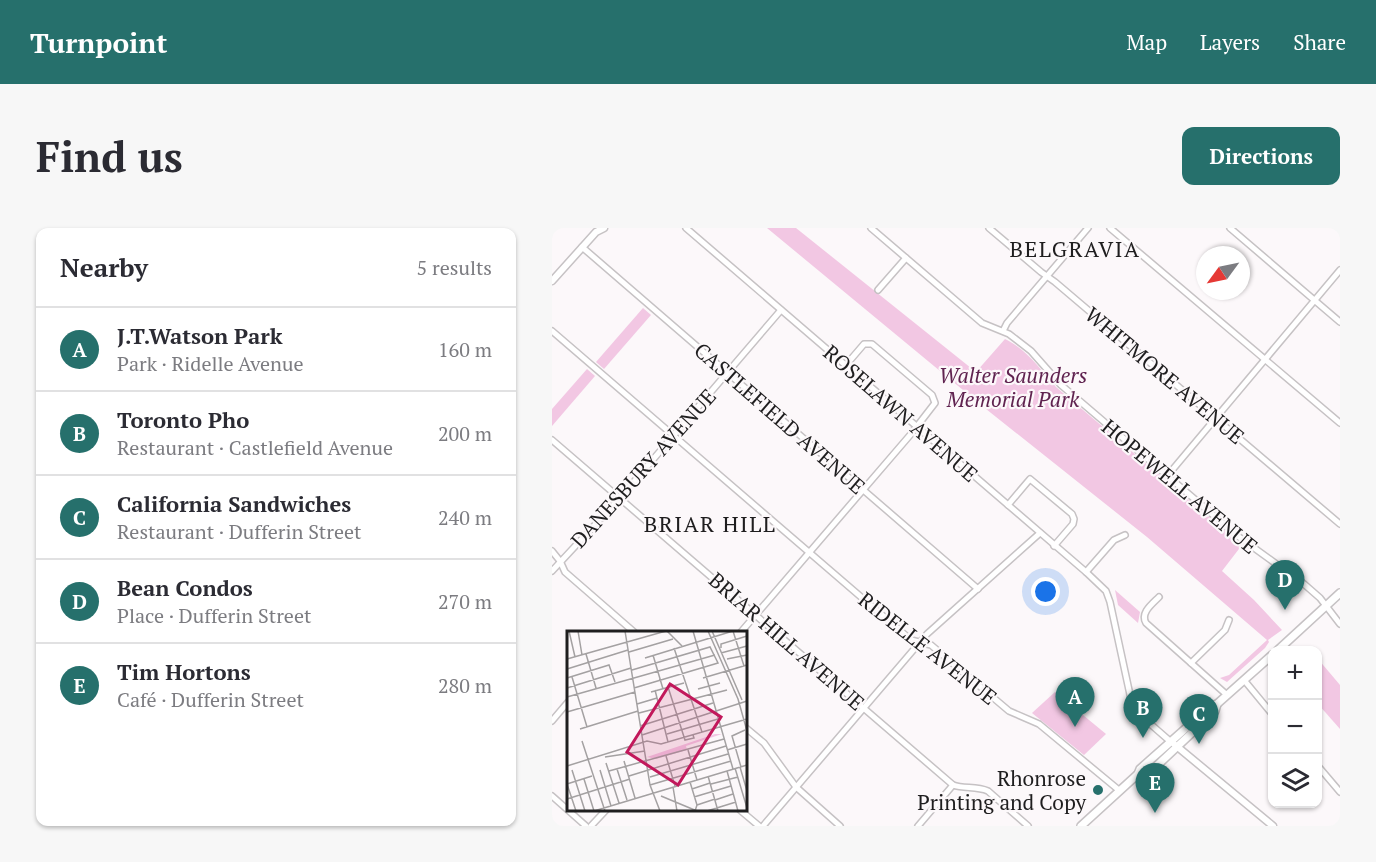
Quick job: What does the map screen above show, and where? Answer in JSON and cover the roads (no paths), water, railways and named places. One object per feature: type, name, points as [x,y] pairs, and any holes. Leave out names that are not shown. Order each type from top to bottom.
[{"type":"main road","points":[[1283,646],[1340,593]]},
{"type":"main road","points":[[1081,826],[1138,774],[1140,769],[1268,659]]},
{"type":"main road","points":[[1138,774],[1148,774],[1178,748],[1215,711],[1217,704]]},
{"type":"street","points":[[552,281],[597,230],[604,228]]},
{"type":"street","name":"ROSELAWN AVENUE","points":[[686,228],[1106,591],[1132,704],[1140,715],[1171,742]]},
{"type":"street","name":"HOPEWELL AVENUE","points":[[870,228],[982,323],[1003,331],[1031,351],[1061,385],[1245,542],[1294,576],[1326,606],[1340,624]]},
{"type":"street","name":"WHITMORE AVENUE","points":[[989,228],[1340,524]]},
{"type":"street","points":[[1003,331],[1007,323],[1088,228]]},
{"type":"street","points":[[1110,228],[1340,423]]},
{"type":"street","points":[[1230,228],[1340,322]]},
{"type":"street","name":"CASTLEFIELD AVENUE","points":[[582,247],[978,589]]},
{"type":"street","points":[[878,290],[906,258]]},
{"type":"street","points":[[1168,475],[1340,270]]},
{"type":"street","name":"DANESBURY AVENUE","points":[[552,571],[620,498],[781,310]]},
{"type":"street","name":"RIDELLE AVENUE","points":[[552,332],[911,640],[931,645],[1009,711],[1039,724],[1120,790]]},
{"type":"street","points":[[743,631],[917,427],[934,403],[932,395],[872,344],[864,344],[846,365]]},
{"type":"street","name":"BRIAR HILL AVENUE","points":[[552,440],[953,785]]},
{"type":"street","points":[[1008,505],[1030,479],[1074,517],[1073,524],[1054,546]]},
{"type":"street","points":[[741,811],[761,826],[921,642],[1040,533]]},
{"type":"street","points":[[1086,572],[1114,540],[1125,535]]},
{"type":"street","points":[[552,551],[565,572],[630,631]]},
{"type":"street","points":[[1160,597],[1144,614],[1143,619],[1227,695]]},
{"type":"street","points":[[1191,663],[1225,630],[1229,620]]},
{"type":"street","points":[[1244,680],[1268,709]]},
{"type":"street","points":[[552,721],[567,703]]},
{"type":"street","points":[[747,729],[764,743],[796,787],[840,826]]},
{"type":"street","points":[[1171,742],[1272,826]]},
{"type":"street","points":[[1322,772],[1340,792]]},
{"type":"street","points":[[918,826],[953,785],[988,791],[1028,826]]},
{"type":"street","points":[[552,796],[567,809]]},
{"type":"street","points":[[569,811],[586,826]]},
{"type":"street","points":[[591,826],[605,811]]},
{"type":"place","name":"Bean Condos","points":[[1285,610]]},
{"type":"place","name":"J.T.Watson Park","points":[[1075,727]]},
{"type":"place","name":"Toronto Pho","points":[[1143,738]]},
{"type":"place","name":"California Sandwiches","points":[[1199,744]]},
{"type":"place","name":"Rhonrose Printing and Copy","points":[[1098,790]]},
{"type":"place","name":"Tim Hortons","points":[[1155,813]]},
{"type":"district","name":"BELGRAVIA","points":[[1075,248]]},
{"type":"district","name":"BRIAR HILL","points":[[710,523]]},
{"type":"park label","name":"Walter Saunders Memorial Park","points":[[1013,387]]}]
